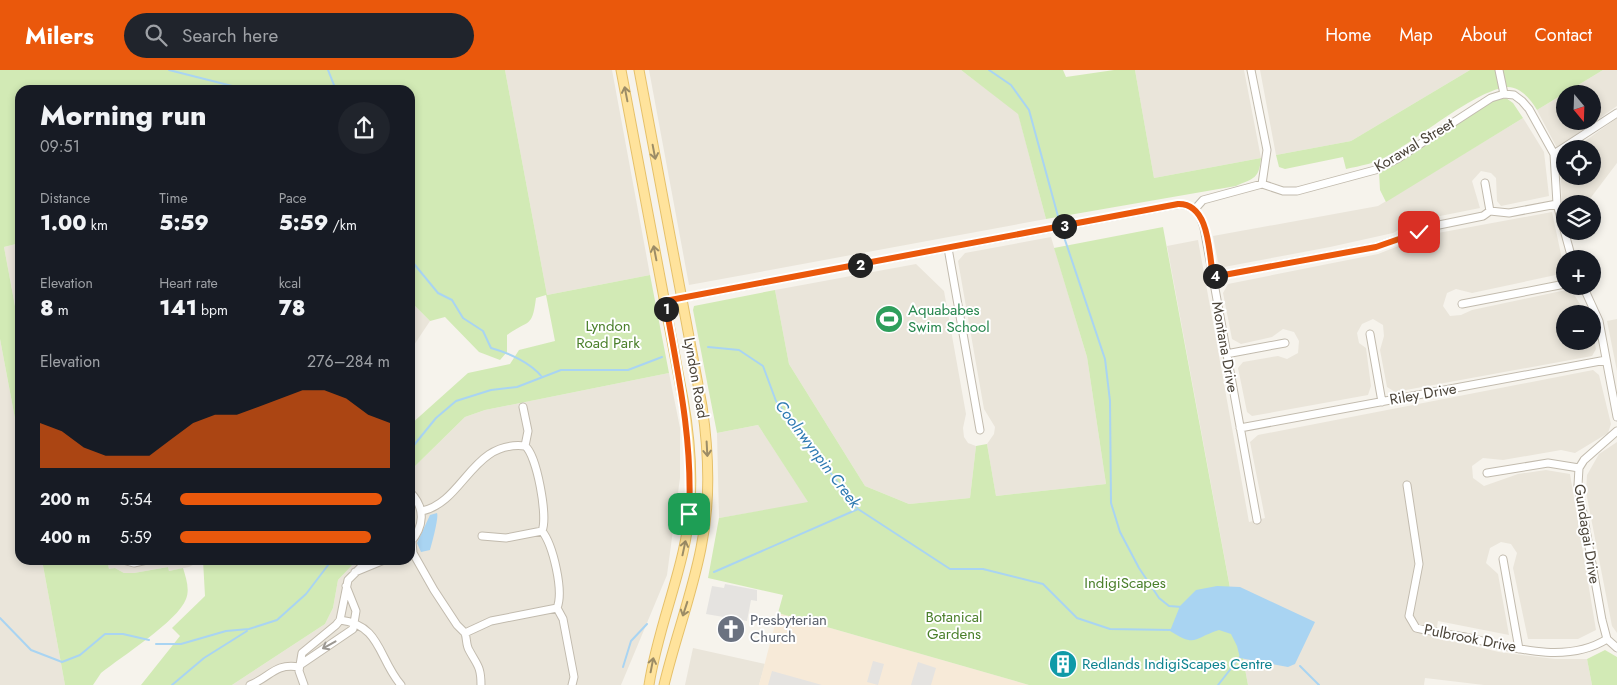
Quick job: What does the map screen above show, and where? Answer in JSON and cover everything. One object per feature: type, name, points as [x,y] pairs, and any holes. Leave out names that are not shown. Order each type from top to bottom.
[{"type":"main road","name":"Lyndon Road","points":[[621,70],[686,420],[691,480],[684,550],[656,646],[649,685]]},
{"type":"main road","name":"Lyndon Road","points":[[639,70],[705,426],[708,469],[707,508],[695,575],[664,685]]},
{"type":"main road","points":[[665,301],[681,298]]},
{"type":"street","points":[[681,298],[1178,204],[1186,204],[1195,209],[1203,200],[1262,184],[1267,150],[1251,70]]},
{"type":"street","points":[[1499,70],[1504,94],[1518,97],[1529,108],[1554,154],[1556,195]]},
{"type":"street","name":"Korawal Street","points":[[1262,184],[1283,191],[1297,191],[1374,170],[1397,159],[1491,98],[1504,94]]},
{"type":"street","points":[[1554,154],[1617,113]]},
{"type":"street","points":[[1485,184],[1490,211]]},
{"type":"street","points":[[1490,211],[1501,214],[1556,204]]},
{"type":"street","name":"Montana Drive","points":[[1195,209],[1201,217],[1204,228],[1256,520]]},
{"type":"street","points":[[1213,277],[1376,247],[1439,225],[1483,216],[1490,211]]},
{"type":"street","points":[[948,248],[980,430]]},
{"type":"street","points":[[1462,304],[1556,286]]},
{"type":"street","points":[[1587,295],[1599,320],[1617,417]]},
{"type":"street","points":[[1370,334],[1382,402]]},
{"type":"street","points":[[1226,354],[1285,343]]},
{"type":"street","name":"Riley Drive","points":[[1240,428],[1606,360]]},
{"type":"street","points":[[523,408],[528,431],[525,446],[533,456],[545,518],[542,530],[550,545],[559,592],[557,608],[563,619],[574,677],[572,685]]},
{"type":"street","name":"Gundagai Drive","points":[[1607,639],[1578,485],[1578,468],[1589,454],[1617,431]]},
{"type":"street","points":[[422,511],[438,504],[490,452],[514,446],[525,446]]},
{"type":"street","points":[[1487,473],[1548,462],[1578,468]]},
{"type":"street","name":"Pulbrook Drive","points":[[1407,484],[1419,564],[1409,616],[1416,628],[1519,649],[1567,652],[1583,651],[1607,639]]},
{"type":"street","points":[[415,500],[422,511],[422,522],[415,535]]},
{"type":"street","points":[[482,536],[506,538],[542,530]]},
{"type":"street","points":[[415,558],[457,625],[465,633],[468,649],[476,658],[482,673],[481,685]]},
{"type":"street","points":[[1503,559],[1519,649]]},
{"type":"street","points":[[304,685],[300,676],[299,666],[302,653],[330,632],[340,620],[346,584],[363,565]]},
{"type":"street","points":[[355,572],[372,565]]},
{"type":"street","points":[[250,685],[261,681],[279,667],[299,666],[312,654],[344,636],[352,629],[355,623],[356,611],[346,584]]},
{"type":"street","points":[[465,633],[491,621],[557,608]]},
{"type":"street","points":[[340,620],[355,623],[370,632],[389,669],[401,685]]},
{"type":"street","points":[[1607,639],[1617,648]]},
{"type":"shaded area","points":[[505,70],[612,70],[650,275],[547,295]]},
{"type":"shaded area","points":[[649,70],[961,70],[1018,113],[1046,219],[689,285]]},
{"type":"shaded area","points":[[1135,70],[1244,70],[1261,158],[1154,178]]},
{"type":"shaded area","points":[[1260,70],[1470,70],[1351,141],[1276,155]]},
{"type":"shaded area","points":[[1603,70],[1617,70],[1617,106],[1601,117],[1601,85],[1578,85]]},
{"type":"shaded area","points":[[1556,98],[1556,130],[1583,130],[1568,140],[1556,140],[1556,146],[1537,110]]},
{"type":"shaded area","points":[[1523,118],[1544,152],[1549,196],[1501,206],[1497,201],[1496,178],[1491,173],[1481,171],[1472,181],[1480,208],[1415,221],[1393,233],[1330,247],[1224,267],[1218,262],[1213,236],[1378,206]]},
{"type":"shaded area","points":[[1617,118],[1617,163],[1601,184],[1601,140],[1586,140]]},
{"type":"shaded area","points":[[1561,185],[1600,185],[1593,195],[1562,195]]},
{"type":"shaded area","points":[[1552,212],[1556,240],[1558,240],[1560,250],[1556,250],[1556,275],[1472,293],[1456,289],[1447,293],[1443,306],[1450,316],[1556,292],[1556,295],[1574,295],[1580,305],[1556,305],[1556,350],[1595,350],[1592,356],[1395,392],[1387,387],[1380,350],[1384,336],[1383,325],[1373,319],[1362,324],[1357,333],[1359,343],[1366,348],[1371,386],[1368,395],[1252,416],[1247,412],[1238,368],[1243,362],[1278,356],[1287,359],[1298,353],[1299,341],[1294,332],[1283,329],[1272,337],[1241,344],[1232,339],[1223,293],[1228,284],[1378,254],[1427,235]]},
{"type":"shaded area","points":[[1051,237],[1087,357],[1106,484],[996,496],[987,444],[994,434],[995,427],[984,409],[958,261],[965,253]]},
{"type":"shaded area","points":[[1198,240],[1249,522],[1265,518],[1250,442],[1258,435],[1593,370],[1599,375],[1611,424],[1608,433],[1575,453],[1561,450],[1503,460],[1483,458],[1472,466],[1473,478],[1484,486],[1518,474],[1546,470],[1570,474],[1596,630],[1578,639],[1528,639],[1513,568],[1517,553],[1511,544],[1501,542],[1490,548],[1486,563],[1498,574],[1509,635],[1438,621],[1435,637],[1499,652],[1555,659],[1587,659],[1592,685],[1484,685],[1425,678],[1424,685],[1248,685],[1167,246]]},
{"type":"shaded area","points":[[15,244],[15,306],[4,247]]},
{"type":"shaded area","points":[[916,264],[944,291],[966,414],[963,428],[964,437],[968,443],[976,446],[970,498],[909,504],[865,486],[789,364],[775,290]]},
{"type":"shaded area","points":[[415,306],[430,321],[415,344]]},
{"type":"shaded area","points":[[1617,319],[1617,371],[1607,321]]},
{"type":"shaded area","points":[[0,339],[15,418],[15,565],[43,565],[65,685],[0,685]]},
{"type":"shaded area","points":[[669,373],[680,428],[680,478],[667,575],[621,685],[232,685],[325,624],[333,608],[338,580],[352,565],[415,565],[415,466],[465,417],[485,410]]},
{"type":"shaded area","points":[[758,425],[809,503],[719,518],[717,433]]},
{"type":"shaded area","points":[[1617,442],[1617,633],[1612,626],[1586,492],[1587,475],[1599,454]]},
{"type":"shaded area","points":[[108,565],[193,565],[169,571],[168,567],[134,573],[124,573],[115,568],[109,570]]},
{"type":"shaded area","points":[[725,584],[757,590],[757,601],[751,600],[747,621],[706,614],[712,586],[724,588]]},
{"type":"shaded area","points":[[778,613],[1029,685],[759,685]]},
{"type":"shaded area","points":[[693,648],[765,664],[759,685],[685,685]]},
{"type":"shaded area","points":[[873,661],[884,664],[878,685],[867,682]]},
{"type":"shaded area","points":[[918,662],[936,668],[931,685],[911,685]]},
{"type":"shaded area","points":[[772,671],[822,685],[768,685]]},
{"type":"green space","name":"Lyndon Road Park","points":[[0,70],[505,70],[547,295],[650,275],[669,373],[485,410],[465,417],[415,466],[415,421],[468,373],[510,364],[519,350],[555,341],[546,295],[536,298],[531,319],[507,335],[507,352],[500,360],[479,352],[445,317],[430,321],[415,306],[415,85],[15,85],[15,244],[4,247],[15,306],[15,418],[0,339]]},
{"type":"green space","points":[[961,70],[1063,70],[1066,77],[1114,70],[1135,70],[1154,178],[1261,158],[1259,170],[1255,177],[1236,186],[1046,219],[1018,114]]},
{"type":"green space","points":[[1470,70],[1603,70],[1578,85],[1556,85],[1556,98],[1537,110],[1529,98],[1513,88],[1508,87],[1495,90],[1480,96],[1401,148],[1384,158],[1368,164],[1346,169],[1343,157],[1285,169],[1279,167],[1276,155],[1351,141]]},
{"type":"green space","points":[[1506,98],[1513,103],[1523,118],[1386,202],[1380,190],[1379,172],[1495,100]]},
{"type":"green space","name":"IndigiScapes","points":[[1163,227],[1248,685],[1029,685],[778,613],[783,595],[708,578],[719,518],[808,502],[758,425],[717,433],[693,310],[694,306],[775,290],[789,364],[865,486],[909,504],[970,498],[976,446],[987,444],[996,496],[1106,484],[1087,357],[1054,248]]},
{"type":"green space","points":[[43,565],[108,565],[109,569],[115,568],[124,573],[168,567],[169,571],[183,568],[188,591],[181,608],[172,618],[101,673],[93,685],[65,685]]},
{"type":"green space","points":[[203,565],[352,565],[338,580],[333,608],[325,624],[232,685],[141,685],[180,636],[172,628],[205,596]]},
{"type":"green space","points":[[1605,650],[1617,657],[1617,685],[1592,685],[1587,659]]},
{"type":"water","points":[[437,513],[430,550],[421,552],[417,543],[430,515]]},
{"type":"water","points":[[1217,586],[1240,587],[1315,622],[1295,664],[1288,667],[1240,658],[1231,634],[1219,630],[1195,640],[1185,639],[1170,631],[1180,606],[1196,590]]},
{"type":"waterway","points":[[169,70],[228,85]]},
{"type":"waterway","name":"Coolnwynpin Creek","points":[[328,70],[334,85]]},
{"type":"waterway","name":"Coolnwynpin Creek","points":[[989,70],[1011,85],[1029,110],[1059,220]]},
{"type":"waterway","name":"Coolnwynpin Creek","points":[[1063,234],[1105,359],[1110,401],[1111,503],[1120,532],[1139,568],[1159,598],[1169,606],[1182,607]]},
{"type":"waterway","name":"Coolnwynpin Creek","points":[[415,265],[438,293],[452,300],[463,318],[483,331],[491,348],[519,359],[532,367],[542,377]]},
{"type":"waterway","name":"Coolnwynpin Creek","points":[[708,347],[739,350],[763,366],[776,401],[858,509],[950,569],[983,569],[1043,584],[1077,618],[1110,629],[1172,630]]},
{"type":"waterway","name":"Coolnwynpin Creek","points":[[415,444],[436,418],[456,401],[491,390],[517,387],[561,370],[628,370],[662,357]]},
{"type":"waterway","points":[[714,572],[858,509]]},
{"type":"waterway","name":"Coolnwynpin Creek","points":[[156,644],[181,644],[226,631],[249,629],[277,620],[306,594],[328,565]]},
{"type":"waterway","name":"Coolnwynpin Creek","points":[[0,618],[31,650],[62,662],[80,655],[105,634],[123,634],[149,640]]},
{"type":"waterway","points":[[623,667],[631,641],[647,624]]},
{"type":"waterway","points":[[172,685],[204,658],[247,631]]},
{"type":"waterway","points":[[1218,685],[1240,657]]},
{"type":"waterway","name":"Coolnwynpin Creek","points":[[1300,666],[1319,685]]},
{"type":"place","name":"Aquababes Swim School","points":[[889,319]]},
{"type":"place","name":"Presbyterian Church","points":[[731,629]]},
{"type":"place","name":"Redlands IndigiScapes Centre","points":[[1063,664]]},
{"type":"route","points":[[689,514],[691,480],[688,432],[665,301],[1178,204],[1190,206],[1201,217],[1213,277],[1376,247],[1419,232]]},
{"type":"park label","name":"Botanical Gardens","points":[[954,626]]}]
